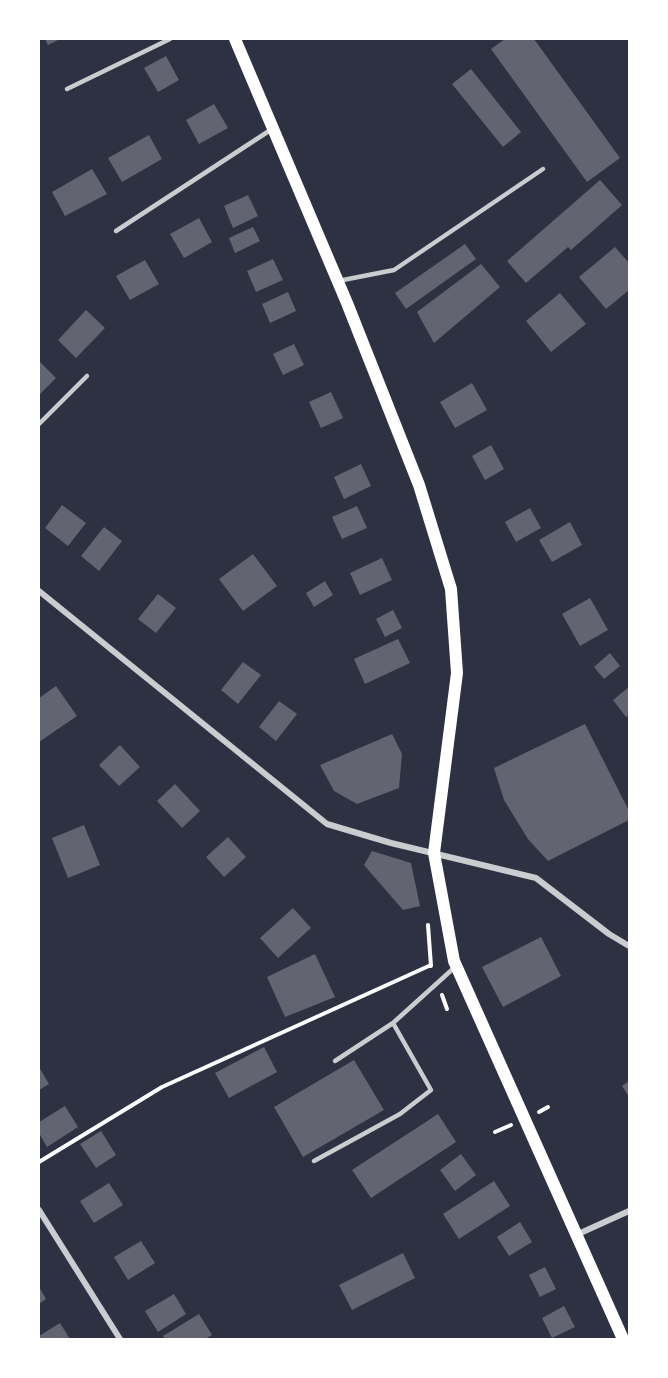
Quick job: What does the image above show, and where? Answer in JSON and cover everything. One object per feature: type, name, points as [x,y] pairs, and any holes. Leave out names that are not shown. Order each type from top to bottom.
[{"type":"main road","points":[[235,39],[338,281],[418,485],[451,589],[456,673],[434,853],[456,966],[623,1339]]},
{"type":"street","points":[[39,591],[327,824],[390,843],[536,878],[609,934],[629,946]]},
{"type":"street","points":[[39,1210],[120,1339]]},
{"type":"street","points":[[576,1235],[629,1211]]},
{"type":"lane","points":[[68,89],[170,39]]},
{"type":"lane","points":[[116,231],[273,128]]},
{"type":"lane","points":[[338,281],[394,270],[543,169]]},
{"type":"lane","points":[[39,424],[87,376]]},
{"type":"lane","points":[[335,1061],[393,1023],[456,966]]},
{"type":"lane","points":[[314,1161],[400,1114],[431,1090],[393,1023]]},
{"type":"path","points":[[428,919],[431,965],[447,1009]]},
{"type":"path","points":[[39,1162],[162,1087],[431,965]]},
{"type":"building","points":[[45,39],[60,39],[48,45]]},
{"type":"building","points":[[505,39],[534,39],[620,158],[587,182],[491,49]]},
{"type":"building","points":[[166,56],[179,80],[158,92],[144,68]]},
{"type":"building","points":[[471,69],[521,132],[503,147],[452,84]]},
{"type":"building","points":[[214,104],[228,128],[199,144],[186,120]]},
{"type":"building","points":[[149,135],[162,159],[122,182],[108,158]]},
{"type":"building","points":[[92,169],[107,194],[65,216],[52,192]]},
{"type":"building","points":[[600,180],[622,205],[571,250],[568,247],[526,283],[507,261]]},
{"type":"building","points":[[248,195],[258,216],[233,228],[224,206]]},
{"type":"building","points":[[199,218],[212,242],[184,258],[170,234]]},
{"type":"building","points":[[253,227],[260,241],[235,253],[229,238]]},
{"type":"building","points":[[465,244],[476,259],[406,309],[395,293]]},
{"type":"building","points":[[615,247],[629,263],[629,290],[606,309],[579,277]]},
{"type":"building","points":[[273,259],[283,280],[256,292],[247,271]]},
{"type":"building","points":[[145,260],[159,284],[130,300],[116,276]]},
{"type":"building","points":[[481,264],[500,287],[434,343],[417,312]]},
{"type":"building","points":[[288,292],[296,311],[270,323],[262,304]]},
{"type":"building","points":[[560,293],[586,324],[551,352],[526,321]]},
{"type":"building","points":[[86,310],[105,328],[76,358],[58,340]]},
{"type":"building","points":[[294,344],[304,365],[283,375],[273,354]]},
{"type":"building","points":[[39,361],[56,378],[39,395]]},
{"type":"building","points":[[472,383],[487,410],[455,428],[440,402]]},
{"type":"building","points":[[331,392],[343,418],[321,428],[309,402]]},
{"type":"building","points":[[491,445],[504,469],[485,480],[472,456]]},
{"type":"building","points":[[361,464],[371,486],[344,499],[334,477]]},
{"type":"building","points":[[62,505],[86,523],[68,546],[45,528]]},
{"type":"building","points":[[357,506],[367,528],[342,539],[332,517]]},
{"type":"building","points":[[530,508],[541,528],[516,542],[505,522]]},
{"type":"building","points":[[570,522],[582,545],[552,562],[539,540]]},
{"type":"building","points":[[104,527],[122,541],[99,571],[81,556]]},
{"type":"building","points":[[253,554],[277,586],[243,611],[219,579]]},
{"type":"building","points":[[382,558],[392,580],[360,595],[350,573]]},
{"type":"building","points":[[325,581],[333,595],[314,607],[306,593]]},
{"type":"building","points":[[158,594],[176,608],[156,633],[138,619]]},
{"type":"building","points":[[590,598],[608,630],[580,646],[562,614]]},
{"type":"building","points":[[393,610],[402,628],[385,637],[376,619]]},
{"type":"building","points":[[398,639],[410,663],[365,684],[354,659]]},
{"type":"building","points":[[610,653],[620,666],[604,679],[594,667]]},
{"type":"building","points":[[243,662],[261,675],[238,704],[221,690]]},
{"type":"building","points":[[56,686],[77,716],[39,742],[39,698]]},
{"type":"building","points":[[629,687],[629,715],[626,717],[613,700]]},
{"type":"building","points":[[279,701],[297,714],[276,741],[259,727]]},
{"type":"building","points":[[585,724],[629,811],[629,820],[548,861],[528,839],[504,800],[494,768]]},
{"type":"building","points":[[392,734],[402,754],[399,788],[357,804],[334,791],[320,765]]},
{"type":"building","points":[[120,745],[140,767],[119,786],[99,765]]},
{"type":"building","points":[[175,784],[200,811],[182,828],[157,801]]},
{"type":"building","points":[[84,825],[100,865],[68,878],[52,838]]},
{"type":"building","points":[[228,837],[246,857],[224,877],[206,857]]},
{"type":"building","points":[[372,851],[411,863],[420,906],[403,910],[364,865]]},
{"type":"building","points":[[293,908],[311,928],[278,958],[260,938]]},
{"type":"building","points":[[541,937],[561,976],[503,1007],[482,967]]},
{"type":"building","points":[[315,954],[335,997],[285,1017],[267,977]]},
{"type":"building","points":[[264,1047],[277,1072],[229,1098],[215,1073]]},
{"type":"building","points":[[354,1060],[384,1110],[303,1157],[274,1107]]},
{"type":"building","points":[[39,1067],[49,1084],[39,1090]]},
{"type":"building","points":[[629,1081],[629,1097],[622,1086]]},
{"type":"building","points":[[65,1106],[78,1127],[47,1147],[39,1133],[39,1122]]},
{"type":"building","points":[[438,1114],[456,1142],[371,1198],[352,1170]]},
{"type":"building","points":[[101,1131],[116,1155],[96,1168],[80,1144]]},
{"type":"building","points":[[461,1154],[476,1175],[455,1191],[440,1170]]},
{"type":"building","points":[[494,1181],[510,1206],[459,1239],[443,1214]]},
{"type":"building","points":[[109,1183],[123,1205],[94,1223],[80,1201]]},
{"type":"building","points":[[520,1222],[532,1242],[509,1256],[497,1237]]},
{"type":"building","points":[[141,1241],[155,1263],[128,1280],[114,1257]]},
{"type":"building","points":[[403,1253],[415,1278],[352,1310],[339,1285]]},
{"type":"building","points":[[545,1267],[556,1289],[540,1297],[529,1275]]},
{"type":"building","points":[[39,1287],[46,1299],[39,1304]]},
{"type":"building","points":[[174,1294],[186,1314],[158,1332],[145,1311]]},
{"type":"building","points":[[564,1306],[575,1327],[552,1338],[542,1318]]},
{"type":"building","points":[[199,1314],[212,1335],[205,1339],[165,1339],[163,1336]]},
{"type":"building","points":[[60,1323],[70,1339],[39,1339],[39,1336]]}]
